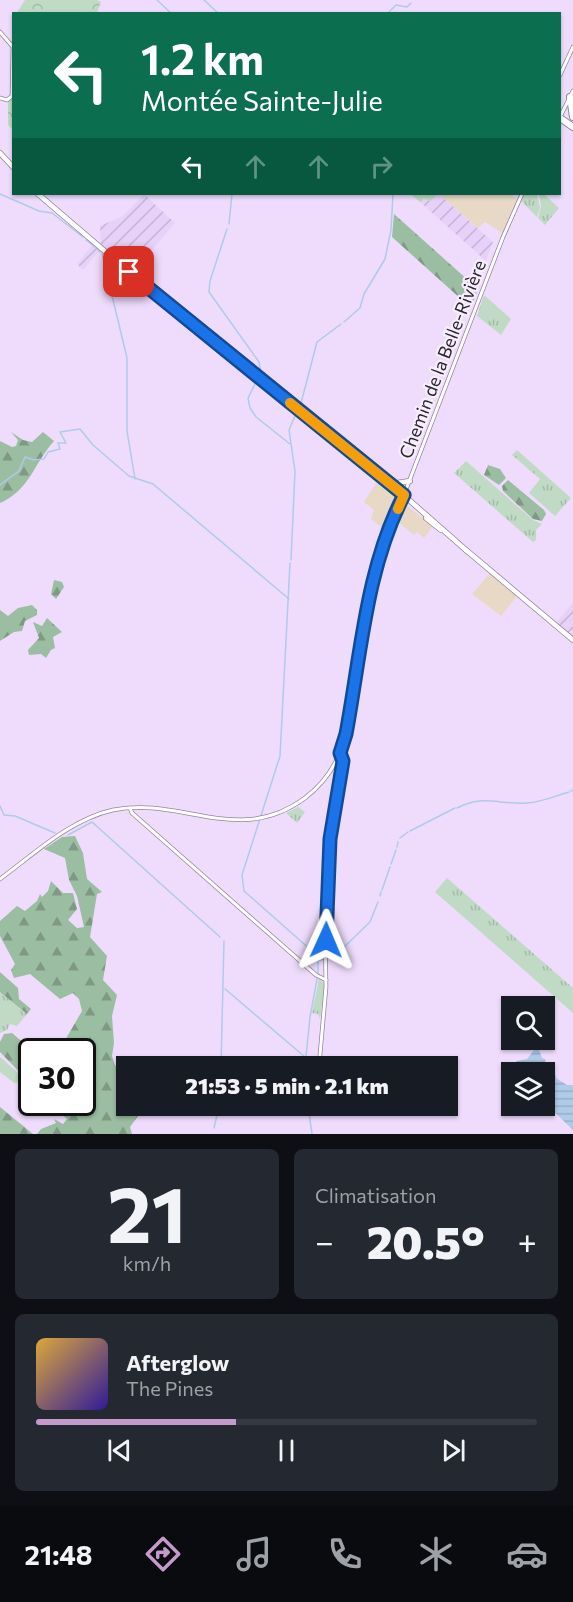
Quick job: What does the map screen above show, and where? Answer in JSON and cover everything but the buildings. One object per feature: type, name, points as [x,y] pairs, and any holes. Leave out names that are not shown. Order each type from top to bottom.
[{"type":"highway","points":[[572,94],[573,117]]},
{"type":"main road","points":[[0,153],[12,166]]},
{"type":"main road","points":[[39,195],[149,289],[403,496]]},
{"type":"main road","points":[[359,459],[573,640]]},
{"type":"main road","points":[[391,484],[410,481]]},
{"type":"street","points":[[0,32],[12,46]]},
{"type":"street","points":[[561,73],[573,48]]},
{"type":"street","points":[[561,116],[572,94]]},
{"type":"street","name":"Chemin de la Belle-Rivière","points":[[320,1056],[326,980],[330,833],[343,761],[340,753],[346,734],[371,592],[384,545],[501,242],[522,195]]},
{"type":"street","points":[[0,879],[81,822],[106,812],[130,808],[150,808],[223,820],[258,819],[288,809],[307,796],[328,773],[340,753]]},
{"type":"street","points":[[130,808],[132,813],[203,878],[316,975],[326,980]]},
{"type":"shaded area","points":[[145,195],[175,223],[133,272],[101,245],[100,226],[123,216]]},
{"type":"shaded area","points":[[440,195],[511,195],[517,199],[502,233],[485,222],[478,228]]},
{"type":"shaded area","points":[[440,195],[493,242],[486,261],[420,202],[423,199],[431,201]]},
{"type":"shaded area","points":[[93,244],[100,250],[83,270],[77,264]]},
{"type":"shaded area","points":[[378,480],[398,498],[387,531],[371,519],[374,510],[364,502]]},
{"type":"shaded area","points":[[406,505],[433,526],[424,538],[417,532],[414,535],[397,521],[402,508]]},
{"type":"shaded area","points":[[490,573],[517,596],[501,616],[472,594]]},
{"type":"shaded area","points":[[573,602],[573,637],[556,623]]},
{"type":"green space","points":[[25,0],[97,0],[101,2],[97,12],[17,12]]},
{"type":"green space","points":[[59,0],[68,0],[88,12],[52,12]]},
{"type":"green space","points":[[12,99],[12,129],[8,125],[8,102]]},
{"type":"green space","points":[[411,195],[437,195],[431,201],[423,199],[420,202]]},
{"type":"green space","points":[[524,195],[537,195],[540,208],[537,217],[521,201]]},
{"type":"green space","points":[[539,195],[545,195],[559,208],[545,225],[538,218],[541,206]]},
{"type":"green space","points":[[394,214],[478,289],[471,308],[392,237]]},
{"type":"green space","points":[[484,295],[511,319],[501,335],[477,316]]},
{"type":"green space","points":[[11,432],[23,440],[32,442],[43,432],[54,441],[25,483],[10,498],[0,503],[0,441],[12,447],[16,446],[18,440]]},
{"type":"green space","points":[[517,450],[571,498],[555,516],[529,493],[540,479],[512,455]]},
{"type":"green space","points":[[466,461],[533,520],[542,524],[536,530],[536,540],[533,542],[454,473]]},
{"type":"green space","points":[[488,465],[500,469],[506,478],[499,485],[484,475]]},
{"type":"green space","points":[[508,480],[544,510],[546,514],[542,521],[533,519],[503,491],[502,486]]},
{"type":"green space","points":[[54,580],[62,582],[64,587],[56,599],[51,594]]},
{"type":"green space","points":[[32,605],[37,610],[37,615],[25,621],[22,631],[14,632],[0,641],[0,610],[8,616],[18,608]]},
{"type":"green space","points":[[47,618],[62,632],[53,637],[55,648],[46,658],[41,654],[29,655],[28,650],[39,638],[33,622],[42,626]]},
{"type":"green space","points":[[298,807],[305,812],[297,823],[286,813]]},
{"type":"green space","points":[[75,836],[83,853],[87,879],[102,892],[97,894],[90,937],[107,956],[103,980],[117,995],[112,1016],[114,1043],[112,1056],[116,1066],[116,1116],[138,1116],[130,1127],[132,1134],[37,1134],[41,1129],[56,1123],[54,1119],[63,1124],[67,1119],[64,1116],[96,1116],[96,1038],[66,1038],[82,1011],[79,999],[73,993],[60,999],[30,974],[14,978],[11,970],[15,964],[0,936],[0,921],[17,906],[25,911],[37,901],[40,894],[42,897],[48,891],[51,881],[63,893],[73,893],[77,909],[68,920],[77,928],[84,927],[77,896],[69,880],[65,858],[44,849],[62,837]]},
{"type":"green space","points":[[447,878],[573,988],[573,1013],[555,996],[435,892]]},
{"type":"green space","points":[[0,972],[18,988],[19,999],[31,1009],[27,1014],[0,992]]},
{"type":"green space","points":[[319,979],[325,984],[320,1019],[318,1014],[312,1013]]},
{"type":"green space","points":[[0,992],[27,1014],[17,1026],[10,1024],[7,1030],[0,1033]]},
{"type":"green space","points":[[12,1033],[18,1038],[18,1071],[0,1052],[0,1042],[4,1034]]},
{"type":"green space","points":[[0,1057],[16,1071],[18,1083],[14,1083],[0,1072]]},
{"type":"green space","points":[[0,1107],[33,1134],[0,1134]]},
{"type":"water","points":[[534,1050],[539,1050],[542,1058],[546,1060],[545,1062],[516,1062],[527,1059]]},
{"type":"water","points":[[555,1074],[556,1078],[567,1085],[573,1085],[573,1130],[555,1113]]},
{"type":"waterway","points":[[157,0],[170,12]]},
{"type":"waterway","points":[[204,0],[217,12]]},
{"type":"waterway","points":[[389,12],[396,5],[407,7],[411,3]]},
{"type":"waterway","points":[[0,194],[39,211],[52,213],[83,237]]},
{"type":"waterway","points":[[229,224],[232,195]]},
{"type":"waterway","points":[[344,322],[360,308],[364,294],[385,259],[391,230],[393,195]]},
{"type":"waterway","points":[[227,229],[210,281],[209,292],[259,362],[261,372],[248,398],[250,408],[256,417],[290,444]]},
{"type":"waterway","points":[[86,240],[95,247]]},
{"type":"waterway","points":[[102,254],[127,358],[127,431],[135,479]]},
{"type":"waterway","points":[[300,407],[317,342],[341,324]]},
{"type":"waterway","points":[[291,560],[295,471],[289,430],[297,411]]},
{"type":"waterway","points":[[0,485],[19,471],[25,457],[34,460],[44,459],[48,452],[60,449],[58,443],[66,443],[60,432],[80,429],[93,445],[129,476],[153,484],[289,599]]},
{"type":"waterway","points":[[290,563],[280,756],[242,875],[244,891],[312,951],[318,962],[318,974]]},
{"type":"waterway","points":[[457,808],[484,801],[533,802],[569,792]]},
{"type":"waterway","points":[[0,806],[4,815],[15,816],[55,833]]},
{"type":"waterway","points":[[410,831],[455,808]]},
{"type":"waterway","points":[[68,835],[92,822],[220,937]]},
{"type":"waterway","points":[[400,838],[408,832]]},
{"type":"waterway","points":[[397,847],[398,842]]},
{"type":"waterway","points":[[391,864],[396,850]]},
{"type":"waterway","points":[[382,890],[390,867]]},
{"type":"waterway","points":[[380,896],[381,892]]},
{"type":"waterway","points":[[328,958],[338,953],[370,922],[378,902]]},
{"type":"waterway","points":[[221,1056],[224,941]]},
{"type":"waterway","points":[[318,961],[324,959]]},
{"type":"waterway","points":[[306,1056],[317,979]]},
{"type":"waterway","points":[[225,989],[304,1056]]},
{"type":"waterway","points":[[214,1128],[217,1116]]},
{"type":"waterway","points":[[309,1116],[312,1134]]},
{"type":"slow traffic","points":[[290,403],[404,495],[398,509]]},
{"type":"route","points":[[129,272],[404,495],[384,545],[371,592],[346,734],[340,753],[343,761],[330,839],[326,940]]}]
